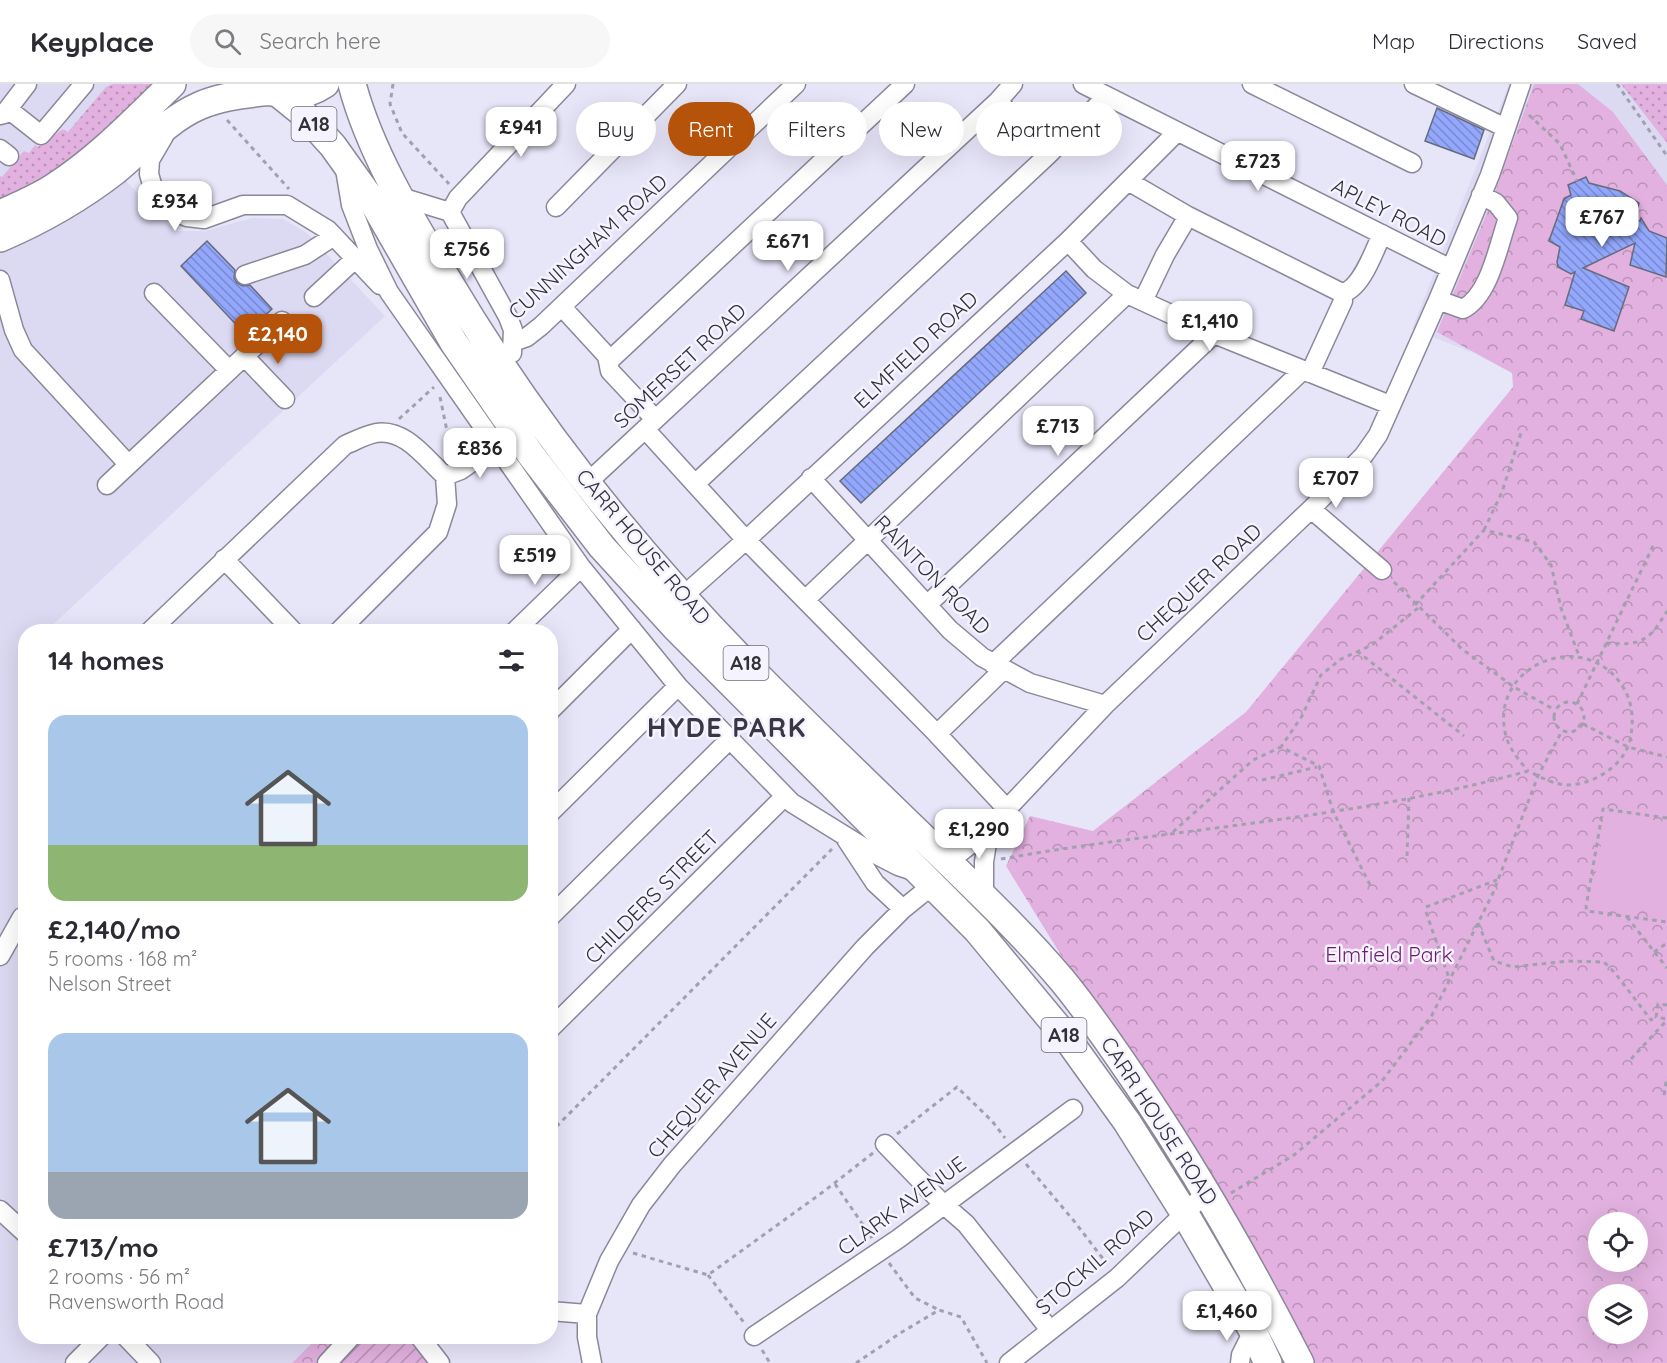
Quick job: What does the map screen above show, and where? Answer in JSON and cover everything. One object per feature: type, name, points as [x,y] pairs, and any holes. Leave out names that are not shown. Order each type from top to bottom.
[{"type":"highway","points":[[0,214],[53,188],[89,161],[172,84]]},
{"type":"highway","points":[[0,238],[41,220],[85,194],[170,125],[198,106],[228,97],[269,90],[295,95],[315,91],[325,84]]},
{"type":"highway","name":"CARR HOUSE ROAD","points":[[352,84],[375,146],[401,197],[466,311],[510,378],[587,483],[682,597],[746,664],[1011,924],[1062,981],[1108,1041],[1210,1198],[1256,1278],[1300,1363]]},
{"type":"highway","name":"CARR HOUSE ROAD","points":[[269,90],[304,114],[344,161],[373,202],[454,343],[531,455],[602,547],[675,627],[976,930],[1066,1037],[1127,1122],[1185,1214],[1253,1331],[1268,1363]]},
{"type":"street","points":[[27,84],[4,112],[41,135],[84,84]]},
{"type":"street","points":[[454,205],[566,84]]},
{"type":"street","points":[[556,207],[677,84]]},
{"type":"street","name":"CUNNINGHAM ROAD","points":[[513,342],[527,337],[562,307],[796,84]]},
{"type":"street","points":[[609,361],[905,84]]},
{"type":"street","name":"SOMERSET ROAD","points":[[587,483],[998,101],[1013,84]]},
{"type":"street","name":"APLEY ROAD","points":[[1083,84],[1449,268]]},
{"type":"street","points":[[1252,84],[1412,163]]},
{"type":"street","points":[[1414,84],[1437,89],[1506,128]]},
{"type":"street","name":"CHEQUER ROAD","points":[[948,862],[989,830],[1105,705],[1311,509],[1364,455],[1378,435],[1438,300],[1449,268],[1481,195],[1521,84]]},
{"type":"street","points":[[1101,102],[1107,96]]},
{"type":"street","points":[[170,125],[150,160],[149,174],[154,191],[161,202],[187,217],[204,219],[243,205],[287,205],[318,223],[388,292]]},
{"type":"street","name":"ELMFIELD ROAD","points":[[682,597],[1068,241],[1177,132]]},
{"type":"street","points":[[695,484],[1047,156]]},
{"type":"street","points":[[344,161],[352,209],[388,292],[581,567],[678,686],[782,794],[801,810],[929,883]]},
{"type":"street","points":[[1128,181],[1188,216],[1342,293],[1349,292],[1357,285],[1382,234]]},
{"type":"street","points":[[1438,300],[1463,309],[1473,304],[1485,285],[1508,218],[1496,203],[1481,195]]},
{"type":"street","points":[[401,197],[454,205]]},
{"type":"street","points":[[454,205],[513,330],[510,378]]},
{"type":"street","points":[[318,223],[337,224],[345,220],[352,209]]},
{"type":"street","points":[[805,600],[998,418],[1135,297],[1165,255],[1188,216]]},
{"type":"street","points":[[245,275],[306,255],[333,236]]},
{"type":"street","points":[[1068,241],[1094,269],[1135,297],[1214,334],[1390,405]]},
{"type":"street","points":[[314,297],[355,259]]},
{"type":"street","points":[[0,280],[14,330],[23,350],[129,464]]},
{"type":"street","points":[[154,293],[229,370]]},
{"type":"street","points":[[937,734],[998,667],[1307,372],[1343,301],[1342,293]]},
{"type":"street","points":[[562,307],[607,356],[610,371],[695,484],[746,540],[937,734],[1007,809]]},
{"type":"street","points":[[107,485],[282,321]]},
{"type":"street","points":[[927,605],[1214,334]]},
{"type":"street","points":[[244,356],[285,399]]},
{"type":"street","points":[[157,624],[345,445],[375,433],[385,433],[402,438],[451,474]]},
{"type":"street","points":[[346,624],[438,532],[447,504],[451,474],[495,446]]},
{"type":"street","name":"RAINTON ROAD","points":[[811,478],[966,645],[998,667],[1030,683],[1105,705]]},
{"type":"street","points":[[1311,509],[1382,570]]},
{"type":"street","points":[[224,559],[286,624]]},
{"type":"street","points":[[522,624],[581,567]]},
{"type":"street","points":[[558,703],[632,629]]},
{"type":"street","points":[[558,805],[678,686]]},
{"type":"street","points":[[558,909],[730,739]]},
{"type":"street","name":"CHILDERS STREET","points":[[558,1021],[780,801],[782,794]]},
{"type":"street","points":[[984,897],[984,861],[989,830]]},
{"type":"street","points":[[844,836],[874,883],[903,909]]},
{"type":"street","name":"CHEQUER AVENUE","points":[[592,1363],[587,1337],[587,1314],[617,1248],[641,1205],[672,1165],[865,946],[924,892],[929,883]]},
{"type":"street","points":[[0,956],[18,924]]},
{"type":"street","name":"CLARK AVENUE","points":[[754,1336],[898,1239],[942,1204],[1073,1109]]},
{"type":"street","points":[[885,1144],[942,1204],[966,1224],[1050,1330]]},
{"type":"street","name":"STOCKIL ROAD","points":[[1009,1363],[1117,1278],[1185,1214],[1210,1198]]},
{"type":"street","points":[[0,1210],[18,1227]]},
{"type":"street","points":[[558,1312],[587,1314]]},
{"type":"street","points":[[1240,1363],[1240,1355],[1253,1331]]},
{"type":"street","points":[[75,1363],[94,1344]]},
{"type":"street","points":[[133,1344],[151,1363]]},
{"type":"street","points":[[327,1363],[345,1344]]},
{"type":"street","points":[[425,1344],[440,1363]]},
{"type":"path","points":[[393,84],[390,104],[402,133],[450,185],[454,205]]},
{"type":"path","points":[[1617,84],[1667,156]]},
{"type":"path","points":[[211,102],[299,200],[303,213]]},
{"type":"path","points":[[1525,111],[1560,144],[1576,181]]},
{"type":"path","points":[[385,433],[437,383],[451,474]]},
{"type":"path","points":[[1171,834],[1253,760],[1281,747],[1302,716],[1321,675],[1341,659],[1372,645],[1417,607],[1484,530],[1502,492],[1521,433]]},
{"type":"path","points":[[1484,530],[1533,542],[1551,565],[1561,608],[1579,656]]},
{"type":"path","points":[[1577,704],[1653,544]]},
{"type":"path","points":[[1382,570],[1462,649],[1514,687],[1555,710]]},
{"type":"path","points":[[1606,643],[1628,645],[1653,634],[1667,611]]},
{"type":"path","points":[[1357,651],[1464,736]]},
{"type":"path","points":[[1557,656],[1579,656],[1597,662],[1617,677],[1628,696],[1633,717],[1628,747],[1606,773],[1587,782],[1567,784],[1547,781],[1528,771],[1515,755],[1506,736],[1504,716],[1509,695],[1520,678],[1536,664],[1557,656]]},
{"type":"path","points":[[1563,703],[1577,704],[1584,712],[1583,724],[1573,732],[1562,731],[1554,719],[1555,710],[1563,703]]},
{"type":"path","points":[[1583,724],[1628,747],[1667,758]]},
{"type":"path","points":[[1210,1198],[1294,1155],[1382,1080],[1432,1015],[1498,880],[1538,776],[1562,731]]},
{"type":"path","points":[[1281,747],[1319,766],[1333,811],[1370,885]]},
{"type":"path","points":[[1262,780],[1319,766]]},
{"type":"path","points":[[984,861],[1333,811],[1472,787],[1528,771]]},
{"type":"path","points":[[1407,856],[1409,798]]},
{"type":"path","points":[[1667,818],[1603,809],[1586,907],[1587,910],[1667,922]]},
{"type":"path","points":[[558,1125],[844,836]]},
{"type":"path","points":[[1449,980],[1426,910],[1498,880]]},
{"type":"path","points":[[1626,916],[1667,968]]},
{"type":"path","points":[[1478,923],[1494,961],[1513,967],[1568,961],[1604,962],[1651,1020],[1656,1017],[1667,1019]]},
{"type":"path","points":[[1654,952],[1667,943]]},
{"type":"path","points":[[1656,1017],[1658,1004],[1667,1005]]},
{"type":"path","points":[[1631,1059],[1667,1019]]},
{"type":"path","points":[[1664,1095],[1667,1077]]},
{"type":"path","points":[[708,1275],[823,1192],[957,1087],[992,1121],[1074,1221],[1117,1278]]},
{"type":"path","points":[[617,1248],[708,1275],[754,1336],[770,1363]]},
{"type":"path","points":[[856,1363],[939,1310],[961,1317],[987,1363]]},
{"type":"shaded area","points":[[0,84],[153,84],[123,178],[175,231],[205,231],[252,218],[283,219],[307,233],[385,316],[54,624],[18,624],[18,1344],[311,1344],[292,1363],[0,1363]]},
{"type":"shaded area","points":[[1509,84],[1534,84],[1489,208],[1512,373],[1474,353],[1412,329]]},
{"type":"shaded area","points":[[1578,84],[1667,84],[1667,186],[1613,113]]},
{"type":"green space","points":[[113,84],[153,84],[74,161],[0,200],[0,176],[2,177],[24,151],[29,153],[35,145],[38,147],[63,129],[68,132],[106,87]]},
{"type":"green space","name":"Elmfield Park","points":[[1534,84],[1578,84],[1613,112],[1667,185],[1667,1363],[1300,1363],[1207,1192],[1006,866],[1030,816],[1093,831],[1246,712],[1513,387],[1512,373],[1437,332],[1489,208]]},
{"type":"green space","points":[[1621,84],[1667,84],[1667,143]]},
{"type":"green space","points":[[1607,813],[1667,822],[1667,913],[1590,904]]},
{"type":"green space","points":[[311,1344],[337,1344],[320,1363],[292,1363]]},
{"type":"green space","points":[[351,1344],[418,1344],[433,1363],[334,1363]]},
{"type":"building","points":[[1437,108],[1484,130],[1474,159],[1425,141]]},
{"type":"building","points":[[1586,177],[1589,183],[1620,191],[1639,203],[1635,220],[1640,221],[1641,218],[1649,231],[1667,238],[1666,277],[1630,265],[1635,243],[1583,268],[1629,287],[1614,331],[1581,319],[1584,311],[1565,305],[1575,272],[1571,274],[1558,267],[1560,247],[1549,241],[1564,199],[1571,195],[1568,185]]},
{"type":"building","points":[[207,241],[235,270],[234,278],[237,283],[243,286],[250,285],[272,309],[245,334],[181,266]]},
{"type":"building","points":[[1066,271],[1086,293],[861,503],[840,481]]},
{"type":"district","name":"HYDE PARK","points":[[727,728]]}]
